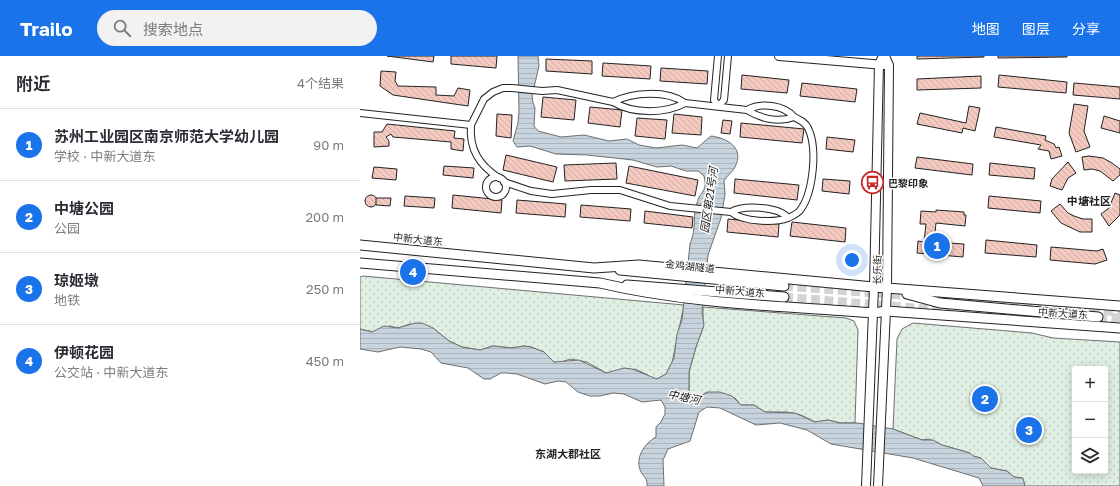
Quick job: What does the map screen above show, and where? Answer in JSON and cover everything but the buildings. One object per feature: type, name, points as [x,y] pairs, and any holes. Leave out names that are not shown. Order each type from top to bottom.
[{"type":"main road","points":[[779,56],[890,65]]},
{"type":"main road","name":"长乐街","points":[[866,486],[874,313],[879,64],[884,56],[890,65],[887,288],[878,486]]},
{"type":"main road","name":"中新大道东","points":[[360,244],[594,268],[639,264],[874,287],[1120,306]]},
{"type":"main road","name":"中新大道东","points":[[360,263],[600,283],[638,292],[710,300],[874,313],[886,311],[1120,328]]},
{"type":"main road","name":"金鸡湖隧道","points":[[594,268],[784,286]]},
{"type":"main road","points":[[600,283],[784,297]]},
{"type":"main road","points":[[887,288],[940,302],[1098,317]]},
{"type":"street","points":[[718,56],[714,100],[718,106]]},
{"type":"street","points":[[718,106],[724,100],[728,56]]},
{"type":"street","points":[[788,218],[780,212],[763,209],[739,208],[728,212],[670,206],[620,190],[591,190],[552,194],[531,191],[502,180],[487,170],[473,152],[470,133],[471,125],[480,104],[488,95],[497,90],[512,88],[572,93],[614,102],[622,107],[644,110],[668,109],[685,103],[747,110],[754,115],[770,119],[788,119],[794,117]]},
{"type":"street","points":[[614,102],[621,98],[645,95],[670,96],[678,98],[685,103]]},
{"type":"street","points":[[728,212],[735,216],[775,222],[788,218],[800,210],[808,195],[812,177],[813,156],[810,133],[805,123],[794,117],[791,113],[768,106],[754,106],[747,110]]},
{"type":"street","points":[[360,113],[471,125]]},
{"type":"green space","points":[[363,276],[684,305],[672,363],[666,374],[658,379],[652,379],[648,375],[635,369],[606,373],[587,362],[570,359],[559,363],[554,362],[544,352],[531,347],[524,346],[512,348],[493,346],[480,350],[462,347],[449,341],[433,328],[410,324],[398,328],[390,326],[372,332],[360,329],[360,277]]},
{"type":"green space","points":[[703,307],[846,318],[854,321],[858,330],[855,423],[840,423],[828,420],[815,422],[801,415],[787,412],[765,412],[754,405],[741,405],[735,398],[707,392],[701,396],[692,395],[689,391],[689,372],[703,328]]},
{"type":"green space","points":[[913,323],[1032,333],[1053,338],[1120,342],[1120,486],[1025,486],[1022,478],[1014,477],[1007,471],[991,468],[981,458],[973,456],[970,453],[942,445],[929,439],[922,440],[893,429],[897,339],[902,329]]},
{"type":"water","points":[[518,56],[538,56],[539,66],[532,96],[535,108],[534,126],[538,131],[561,137],[584,135],[609,141],[627,139],[639,145],[656,148],[682,145],[697,148],[711,136],[723,139],[733,145],[736,149],[738,154],[737,160],[734,169],[724,181],[725,194],[721,218],[708,255],[702,313],[704,325],[689,372],[689,391],[692,395],[699,397],[708,392],[720,392],[732,396],[741,405],[754,405],[765,412],[795,413],[815,422],[828,420],[840,423],[858,423],[893,429],[922,440],[933,440],[942,445],[970,453],[973,456],[981,458],[991,468],[1007,471],[1014,477],[1023,478],[1025,486],[983,486],[979,478],[913,458],[831,444],[807,430],[780,423],[756,425],[720,408],[707,407],[699,412],[690,441],[668,449],[663,460],[664,486],[647,486],[646,480],[639,467],[639,461],[645,447],[656,437],[656,427],[661,422],[665,414],[665,407],[661,400],[642,402],[624,394],[613,393],[600,396],[590,396],[578,392],[566,382],[558,381],[545,384],[517,374],[501,373],[490,379],[484,379],[468,368],[441,363],[431,352],[421,349],[400,347],[378,352],[360,349],[360,329],[372,332],[384,326],[398,328],[415,323],[422,323],[433,328],[449,341],[462,347],[480,350],[493,346],[512,348],[524,346],[544,352],[554,362],[579,360],[606,373],[624,368],[632,369],[657,379],[666,374],[674,358],[677,334],[682,320],[690,244],[698,199],[705,186],[704,176],[698,171],[686,171],[671,166],[657,167],[633,160],[587,155],[556,154],[530,146],[517,147],[513,141],[518,123],[519,111]]},
{"type":"tunnel","points":[[784,286],[914,296]]},
{"type":"tunnel","points":[[784,297],[950,311]]},
{"type":"tunnel","points":[[929,298],[1120,312]]},
{"type":"tunnel","points":[[1098,317],[1120,318]]},
{"type":"place","name":"巴黎印象","points":[[873,183]]},
{"type":"place","name":"苏州工业园区南京师范大学幼儿园","points":[[937,246]]},
{"type":"place","name":"伊顿花园","points":[[413,272]]},
{"type":"place","name":"中塘公园","points":[[985,399]]},
{"type":"place","name":"琼姬墩","points":[[1029,430]]},
{"type":"district","name":"中塘社区","points":[[1089,201]]},
{"type":"district","name":"东湖大郡社区","points":[[568,454]]},
{"type":"water label","name":"园区第21号河","points":[[709,200]]},
{"type":"water label","name":"中塘河","points":[[684,397]]}]
